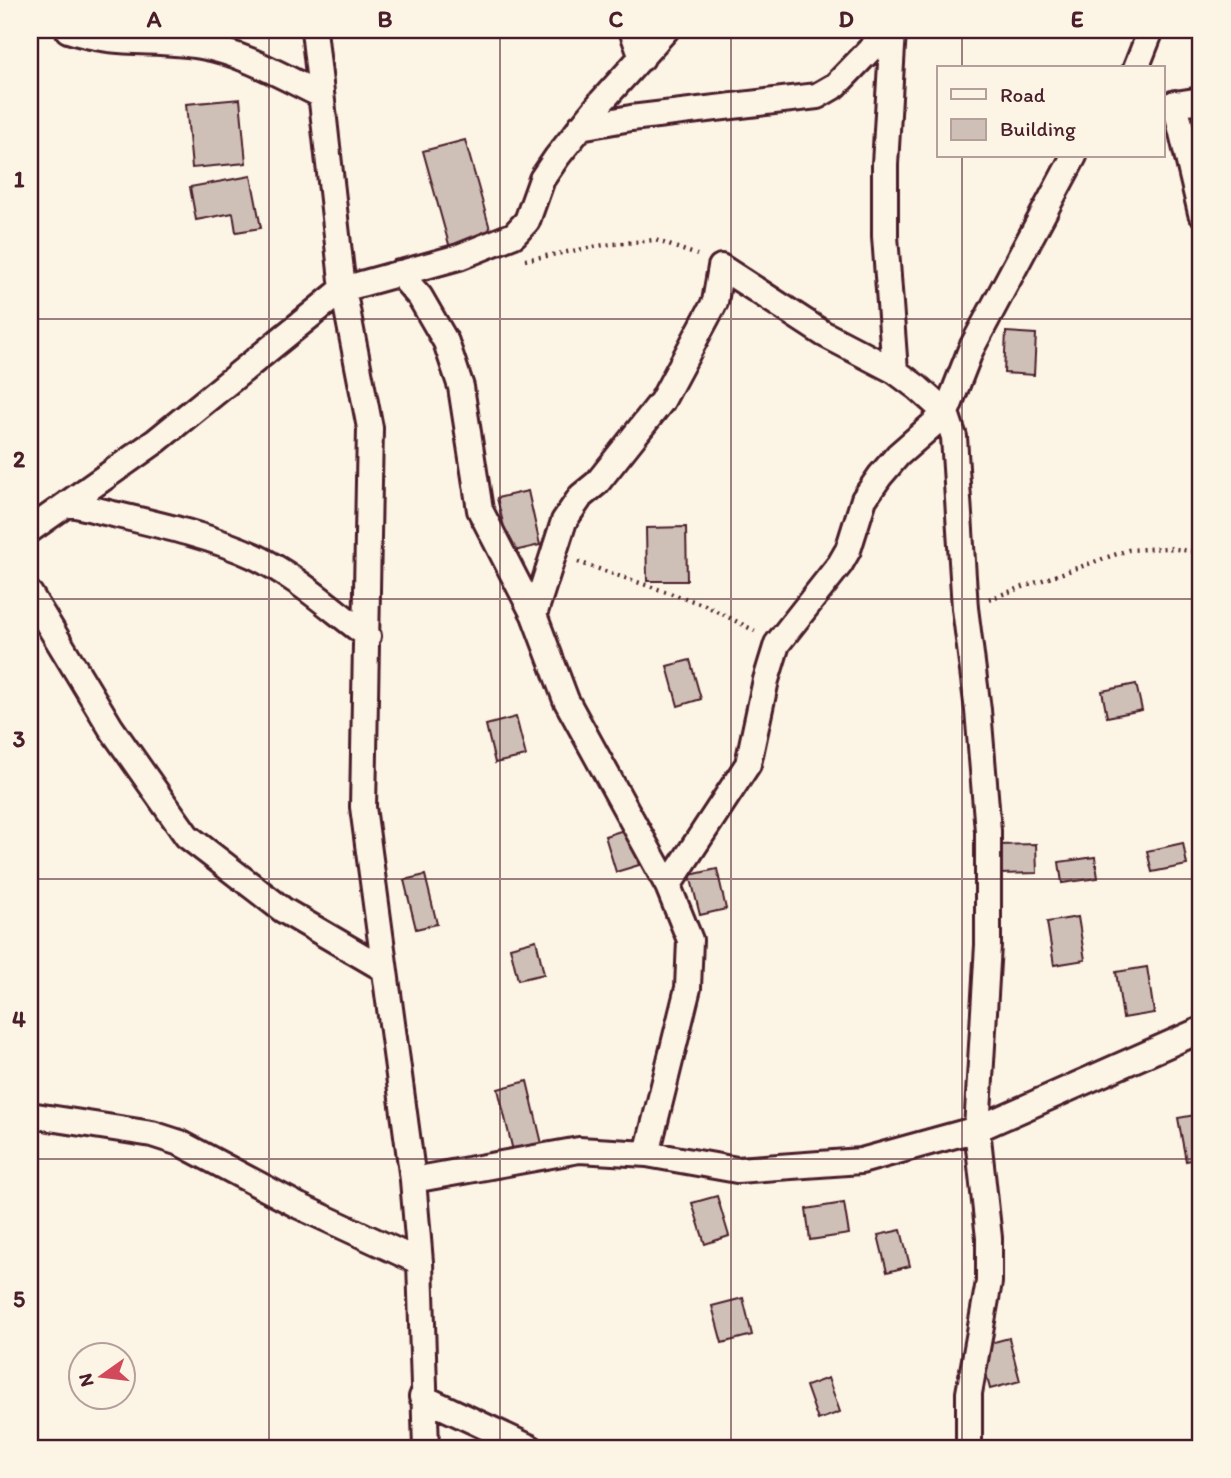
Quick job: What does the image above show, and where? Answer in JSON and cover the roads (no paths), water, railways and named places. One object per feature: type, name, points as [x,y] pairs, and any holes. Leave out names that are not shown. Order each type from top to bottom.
[{"type":"street","points":[[68,30],[116,42],[201,46],[240,57],[321,95]]},
{"type":"street","points":[[314,30],[344,289],[370,428],[363,807],[413,1180],[420,1262],[422,1396],[426,1448]]},
{"type":"street","points":[[632,30],[642,58]]},
{"type":"street","points":[[30,530],[156,441],[344,289],[484,248],[514,235],[527,221],[542,179],[580,127],[666,30]]},
{"type":"street","points":[[580,127],[823,94],[836,85],[891,30]]},
{"type":"street","points":[[891,30],[885,236],[895,371]]},
{"type":"street","points":[[1137,66],[1151,30]]},
{"type":"street","points":[[1201,100],[1169,104],[1201,213]]},
{"type":"street","points":[[668,886],[748,764],[765,680],[778,643],[840,564],[848,550],[864,499],[880,476],[898,455],[946,413],[971,349],[1073,158]]},
{"type":"street","points":[[534,615],[564,520],[581,496],[597,483],[662,401],[715,302],[721,267],[824,334],[895,371],[946,413],[957,459],[965,608],[978,710],[988,831],[988,945],[977,1129],[989,1238],[989,1282],[969,1393],[969,1448]]},
{"type":"street","points":[[400,273],[420,297],[446,342],[461,387],[480,510],[534,615],[566,700],[668,886],[691,940],[688,988],[647,1154]]},
{"type":"street","points":[[68,503],[223,544],[254,556],[284,572],[368,636]]},
{"type":"street","points":[[30,594],[111,728],[187,836],[283,910],[384,969]]},
{"type":"street","points":[[413,1180],[579,1150],[647,1154],[737,1170],[861,1161],[977,1129],[1201,1030]]},
{"type":"street","points":[[30,1115],[152,1134],[180,1143],[299,1206],[420,1262]]},
{"type":"street","points":[[422,1396],[531,1448]]}]
